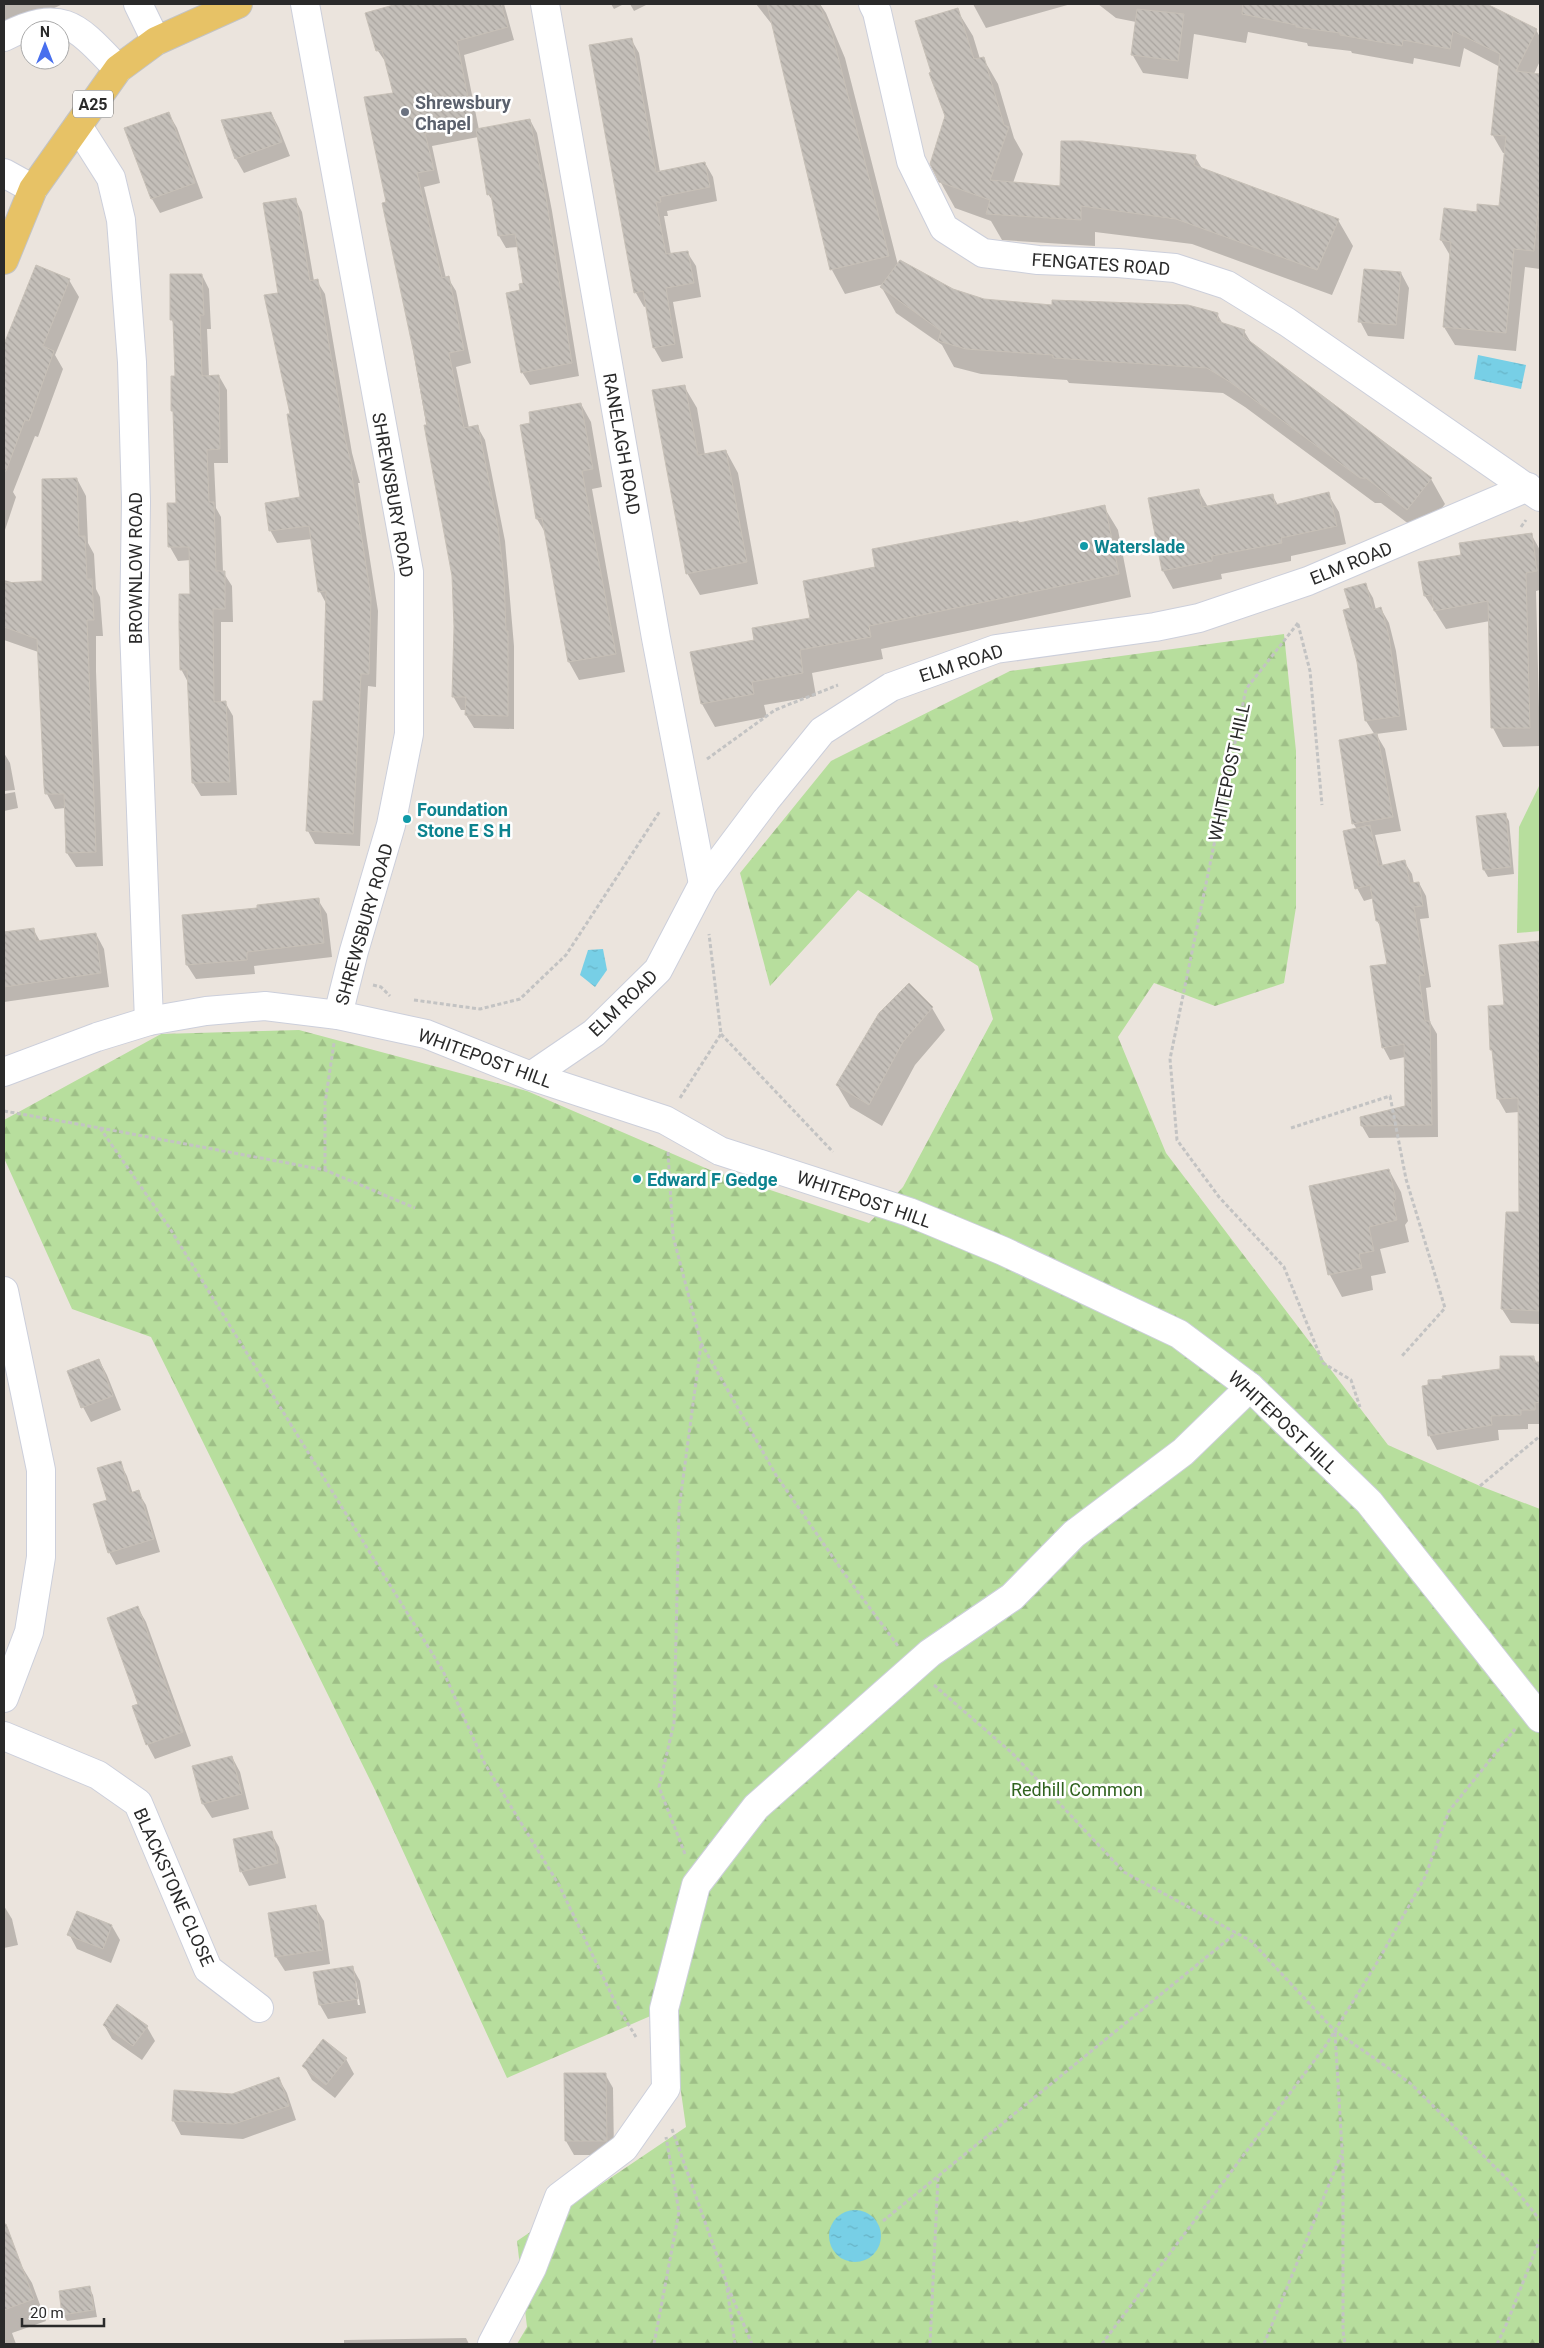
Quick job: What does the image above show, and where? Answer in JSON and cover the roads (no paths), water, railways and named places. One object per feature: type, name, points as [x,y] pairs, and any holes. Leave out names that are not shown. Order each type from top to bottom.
[{"type":"main road","name":"A25","points":[[4,260],[33,189],[118,70],[156,41],[238,4]]},
{"type":"street","points":[[138,4],[156,41]]},
{"type":"street","name":"SHREWSBURY ROAD","points":[[305,4],[409,572],[409,734],[391,825],[354,951],[338,1015]]},
{"type":"street","name":"RANELAGH ROAD","points":[[545,4],[656,638],[703,884]]},
{"type":"street","name":"FENGATES ROAD","points":[[873,4],[911,161],[944,228],[984,253],[1038,260],[1118,262],[1175,268],[1227,285],[1287,322],[1534,493]]},
{"type":"street","points":[[4,37],[50,21],[72,26],[93,42],[118,70]]},
{"type":"street","name":"BROWNLOW ROAD","points":[[78,126],[111,178],[121,220],[132,362],[136,502],[134,628],[149,1021]]},
{"type":"street","points":[[4,173],[33,189]]},
{"type":"street","name":"ELM ROAD","points":[[531,1076],[594,1033],[658,970],[703,884],[766,800],[822,731],[891,687],[996,649],[1155,627],[1199,618],[1308,581],[1534,493]]},
{"type":"street","name":"WHITEPOST HILL","points":[[4,1072],[97,1037],[149,1021],[206,1011],[265,1006],[338,1015],[426,1034],[531,1076],[666,1120],[720,1151],[909,1212],[1003,1251],[1179,1334],[1250,1387],[1369,1502],[1538,1705]]},
{"type":"street","points":[[4,1292],[41,1470],[41,1557],[29,1632],[4,1698]]},
{"type":"street","points":[[492,2344],[532,2268],[559,2197],[624,2148],[666,2088],[664,2009],[696,1885],[756,1807],[930,1653],[1012,1597],[1074,1534],[1183,1452],[1250,1387]]},
{"type":"street","name":"BLACKSTONE CLOSE","points":[[4,1736],[98,1775],[138,1803],[208,1969],[259,2008]]},
{"type":"water","points":[[1478,355],[1526,365],[1521,389],[1474,379]]},
{"type":"water","points":[[603,949],[607,970],[595,987],[580,975],[588,950]]},
{"type":"water","points":[[850,2210],[860,2210],[874,2217],[881,2231],[881,2241],[874,2255],[860,2262],[850,2262],[840,2258],[833,2251],[829,2241],[829,2231],[833,2221],[840,2214]]},
{"type":"place","name":"Shrewsbury Chapel","points":[[405,112]]},
{"type":"place","name":"Waterslade","points":[[1084,546]]},
{"type":"place","name":"Foundation Stone E S H","points":[[407,819]]},
{"type":"place","name":"Edward F Gedge","points":[[637,1179]]},
{"type":"park label","name":"Redhill Common","points":[[1077,1789]]}]
